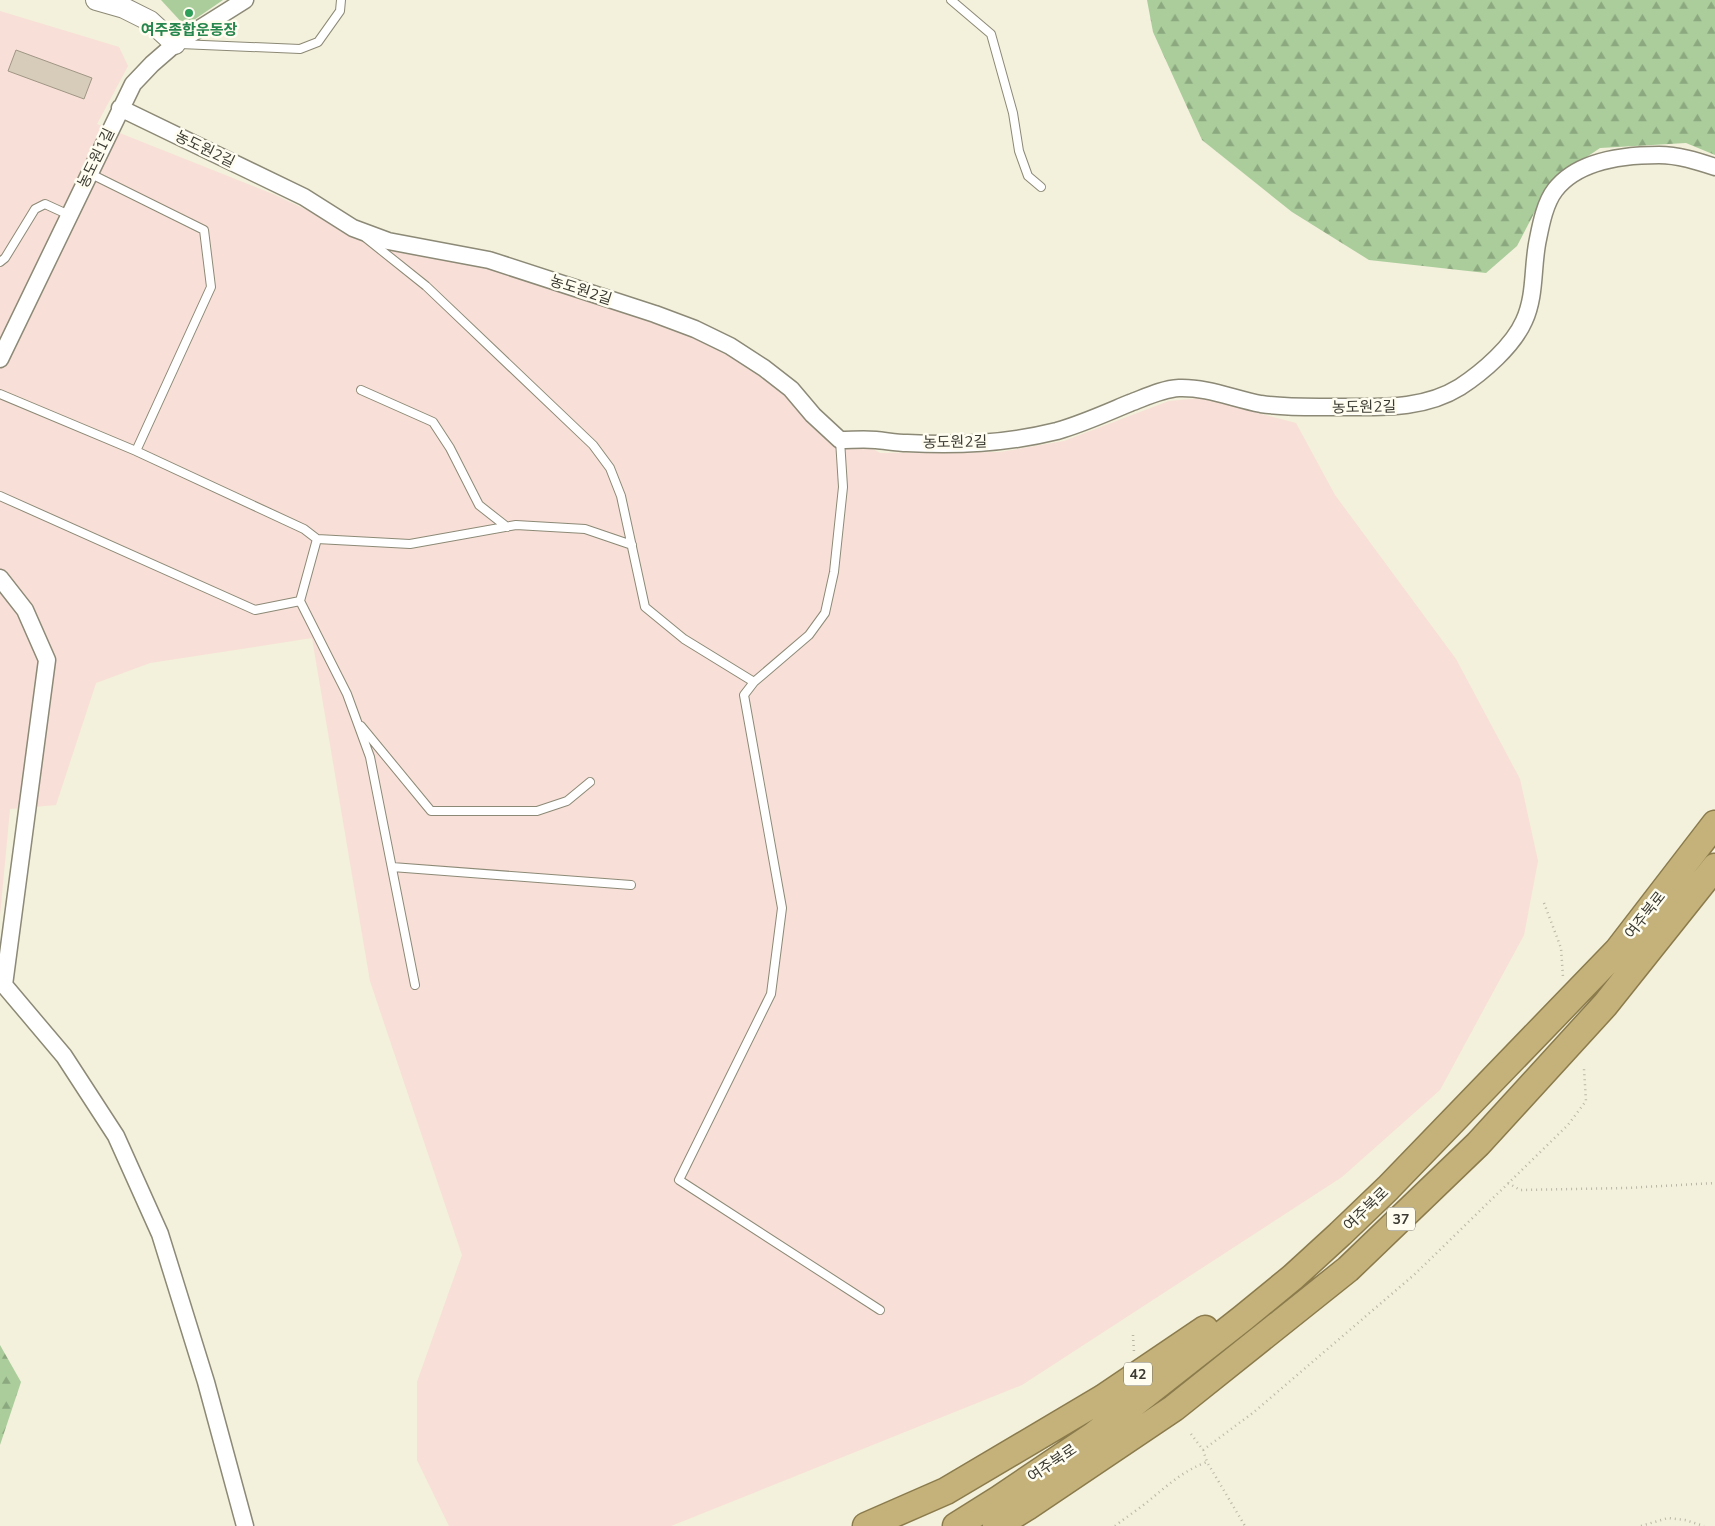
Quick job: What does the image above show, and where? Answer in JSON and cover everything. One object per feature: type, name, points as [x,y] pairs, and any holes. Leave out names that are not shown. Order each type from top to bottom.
[{"type":"highway","name":"여주북로","points":[[956,1526],[1094,1435],[1166,1380],[1293,1277],[1388,1188],[1618,950],[1715,824]]},
{"type":"highway","name":"여주북로","points":[[996,1526],[1174,1408],[1348,1270],[1485,1137],[1605,1005],[1715,867]]},
{"type":"highway","name":"42","points":[[866,1526],[946,1491],[1103,1398],[1202,1331],[1300,1259],[1388,1188]]},
{"type":"street","points":[[96,0],[124,8],[150,21],[176,44]]},
{"type":"street","name":"농도원1길","points":[[0,358],[120,108],[134,84],[152,64],[176,44],[245,0]]},
{"type":"street","name":"농도원2길","points":[[120,108],[304,197],[353,228],[388,241],[489,260],[655,314],[695,329],[730,346],[764,368],[791,389],[813,415],[840,440],[876,440],[907,443],[983,443],[1057,431],[1154,394],[1178,388],[1200,389],[1259,403],[1290,407],[1398,407],[1436,398],[1459,388],[1481,371],[1511,343],[1525,320],[1531,296],[1537,241],[1545,210],[1553,192],[1568,176],[1589,166],[1616,158],[1661,155],[1695,161],[1715,167]]},
{"type":"street","points":[[0,578],[25,610],[47,660],[4,985],[64,1056],[116,1136],[160,1234],[206,1382],[245,1526]]},
{"type":"lane","points":[[176,44],[300,49],[318,42],[340,11],[341,0]]},
{"type":"lane","points":[[951,0],[991,34],[1013,113],[1018,151],[1028,176],[1041,187]]},
{"type":"lane","points":[[89,173],[204,230],[211,287],[136,451]]},
{"type":"lane","points":[[0,262],[5,258],[35,209],[44,204],[69,215]]},
{"type":"lane","points":[[353,228],[426,286],[593,445],[610,468],[620,496],[645,606],[684,639],[754,682]]},
{"type":"lane","points":[[361,390],[433,422],[450,448],[479,505],[507,527]]},
{"type":"lane","points":[[0,394],[136,451],[304,529],[317,540],[410,544],[516,525],[585,529],[632,545]]},
{"type":"lane","points":[[840,440],[844,487],[834,572],[825,613],[809,635],[754,682],[744,695],[782,908],[771,994],[679,1180],[880,1310]]},
{"type":"lane","points":[[0,496],[255,610],[300,601]]},
{"type":"lane","points":[[317,540],[300,601],[347,694],[370,757],[415,985]]},
{"type":"lane","points":[[357,721],[431,811],[537,811],[567,801],[590,782]]},
{"type":"lane","points":[[392,867],[631,885]]},
{"type":"path","points":[[1544,903],[1561,948],[1564,986]]},
{"type":"path","points":[[1203,1450],[1254,1412],[1407,1280],[1568,1125],[1586,1101],[1584,1069]]},
{"type":"path","points":[[1508,1183],[1520,1190],[1626,1188],[1715,1183]]},
{"type":"path","points":[[1133,1334],[1134,1354]]},
{"type":"path","points":[[1191,1434],[1203,1450],[1207,1462],[1245,1526]]},
{"type":"path","points":[[1115,1526],[1145,1504],[1177,1476],[1192,1467],[1207,1462]]},
{"type":"path","points":[[1641,1526],[1668,1518],[1685,1520],[1704,1526]]},
{"type":"shaded area","points":[[0,11],[119,47],[128,66],[97,124],[273,194],[396,252],[489,267],[693,337],[743,364],[803,409],[880,453],[1000,452],[1064,441],[1169,401],[1201,398],[1296,423],[1335,495],[1456,659],[1520,779],[1538,861],[1524,935],[1440,1090],[1342,1177],[1022,1385],[671,1526],[449,1526],[417,1460],[417,1382],[462,1255],[370,981],[312,638],[150,663],[96,683],[56,805],[10,809],[0,915]]},
{"type":"green space","name":"여주종합운동장","points":[[161,0],[223,0],[185,26]]},
{"type":"green space","points":[[1147,0],[1715,0],[1715,155],[1686,143],[1600,148],[1551,181],[1517,246],[1486,273],[1369,260],[1292,212],[1202,140],[1153,32]]},
{"type":"green space","points":[[0,1345],[21,1382],[0,1445]]},
{"type":"building","points":[[16,50],[92,78],[84,99],[8,71]]},
{"type":"place","name":"여주종합운동장","points":[[189,13]]}]
